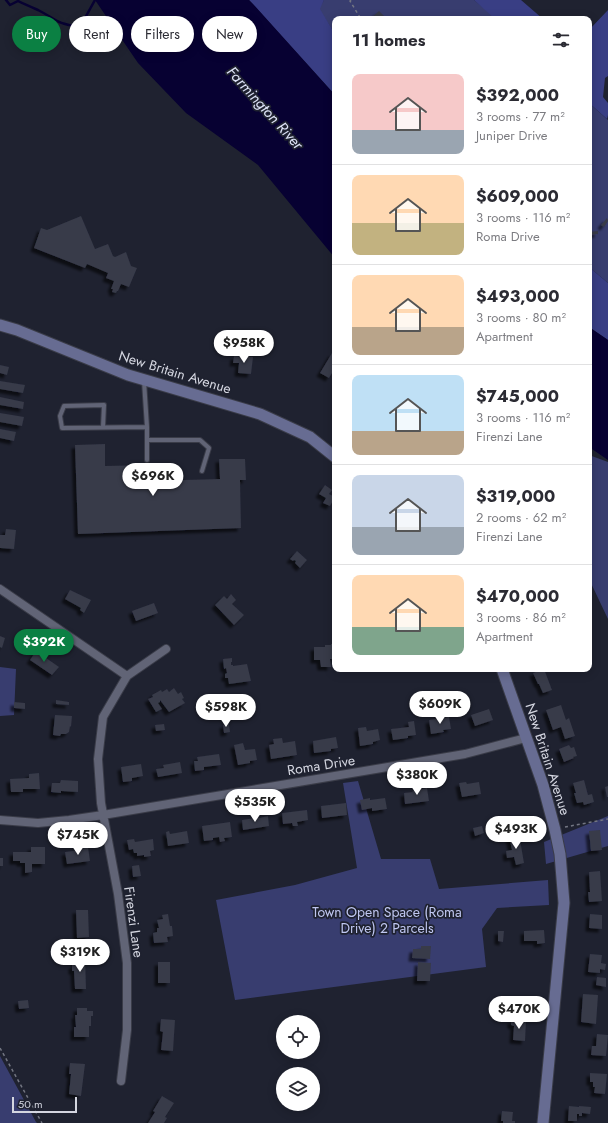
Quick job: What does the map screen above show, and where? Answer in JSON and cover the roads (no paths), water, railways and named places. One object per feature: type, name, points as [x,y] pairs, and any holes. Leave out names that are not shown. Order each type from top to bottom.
[{"type":"street","name":"New Britain Avenue","points":[[0,324],[128,376],[260,414],[310,437],[332,455]]},
{"type":"street","points":[[0,589],[127,676],[166,649]]},
{"type":"street","name":"New Britain Avenue","points":[[503,672],[543,785],[560,854],[564,903],[543,1123]]},
{"type":"street","name":"Firenzi Lane","points":[[121,1081],[127,1030],[127,962],[118,894],[103,815],[98,759],[103,717],[127,676]]},
{"type":"street","name":"Roma Drive","points":[[0,820],[38,823],[103,815],[466,754],[526,738]]},
{"type":"lane","points":[[144,380],[147,427],[147,460]]},
{"type":"lane","points":[[103,427],[104,405],[64,406],[60,416],[62,428],[147,427]]},
{"type":"lane","points":[[147,440],[200,440],[209,448],[202,471]]},
{"type":"water","name":"Farmington River","points":[[95,0],[249,0],[253,4],[332,92],[332,254],[258,165],[186,113],[138,63],[123,41],[123,16],[106,16]]},
{"type":"water","points":[[592,329],[608,340],[608,460],[592,449]]},
{"type":"waterway","points":[[6,0],[10,5],[18,1],[38,10],[56,21],[78,26],[85,18],[95,0]]},
{"type":"park label","name":"Town Open Space (Roma Drive) 2 Parcels","points":[[387,920]]}]
